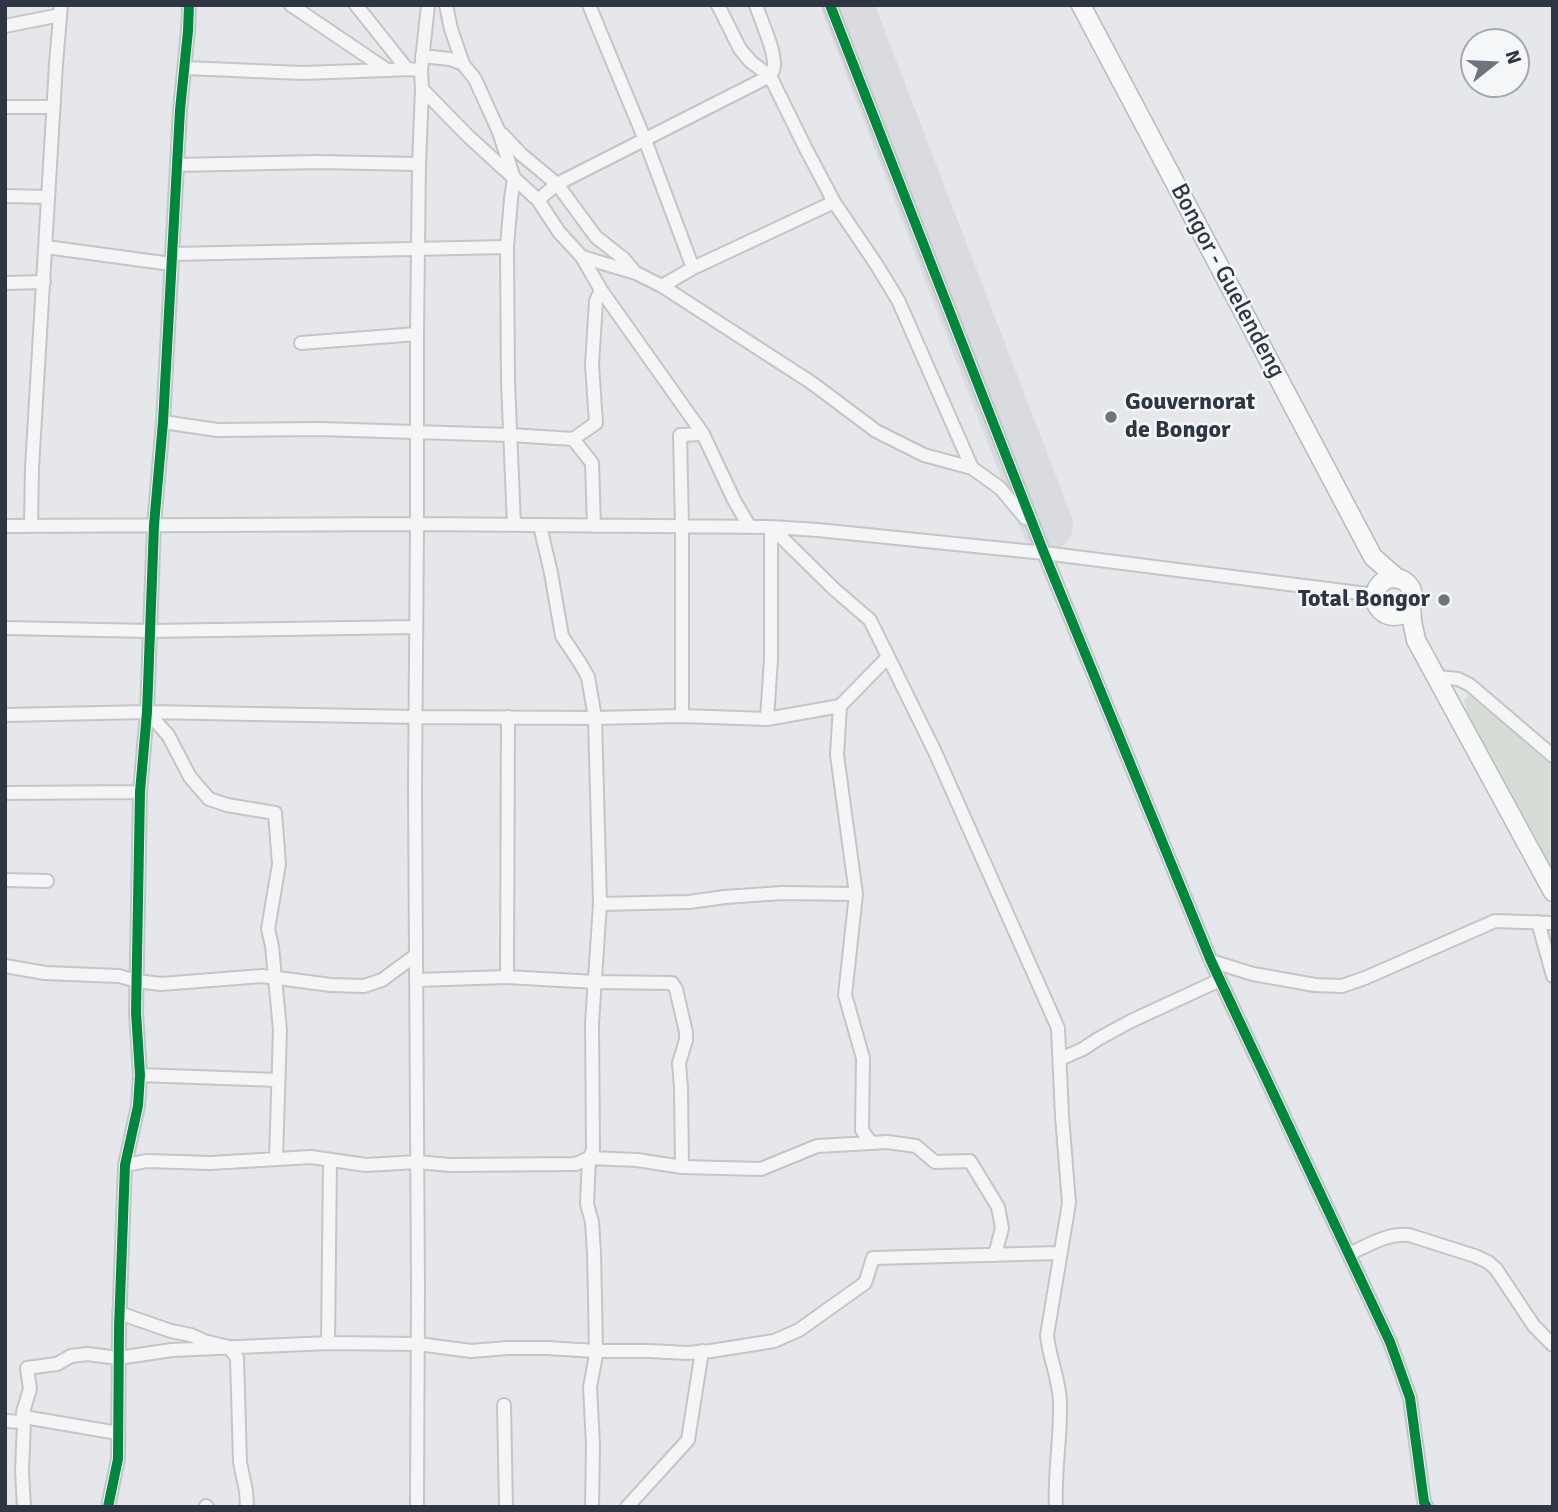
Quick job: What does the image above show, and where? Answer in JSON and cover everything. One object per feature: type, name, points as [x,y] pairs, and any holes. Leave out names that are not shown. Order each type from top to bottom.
[{"type":"highway","name":"Bongor - Guelendeng","points":[[1082,5],[1373,557],[1398,579]]},
{"type":"highway","name":"Bongor - Guelendeng","points":[[1373,557],[1377,591]]},
{"type":"highway","points":[[1416,640],[1412,621],[1412,594],[1408,586],[1398,579],[1389,579],[1377,591],[1378,608],[1390,615],[1416,640],[1553,892]]},
{"type":"highway","points":[[1390,615],[1403,613],[1411,602]]},
{"type":"street","points":[[108,1507],[118,1459],[119,1312],[125,1166],[138,1106],[136,1012],[140,792],[147,712],[154,525],[189,5]]},
{"type":"street","points":[[291,5],[387,70]]},
{"type":"street","points":[[356,5],[407,69]]},
{"type":"street","points":[[417,1507],[416,433],[421,70],[428,5]]},
{"type":"street","points":[[446,5],[463,64],[475,79],[499,132],[514,178],[507,247],[508,382],[514,525]]},
{"type":"street","points":[[589,5],[645,140],[693,268]]},
{"type":"street","points":[[718,5],[740,49],[751,62],[770,76],[834,202],[898,300],[972,468]]},
{"type":"street","points":[[538,200],[557,184],[770,76],[774,70],[773,57],[756,5]]},
{"type":"street","points":[[830,5],[1044,553],[1211,961],[1390,1342],[1410,1398],[1424,1502],[1427,1507]]},
{"type":"street","points":[[5,26],[61,10],[32,468],[31,526]]},
{"type":"street","points":[[422,57],[450,59],[463,64]]},
{"type":"street","points":[[185,68],[302,73],[421,70]]},
{"type":"street","points":[[422,89],[468,136],[538,200],[559,232],[582,257],[601,290],[704,434],[735,502],[750,527]]},
{"type":"street","points":[[5,107],[54,107]]},
{"type":"street","points":[[499,132],[557,184],[596,237],[624,259],[636,273]]},
{"type":"street","points":[[177,165],[350,162],[419,164]]},
{"type":"street","points":[[5,196],[48,197]]},
{"type":"street","points":[[662,286],[693,268],[834,202]]},
{"type":"street","points":[[46,247],[172,259],[507,247]]},
{"type":"street","points":[[582,257],[636,273],[662,286],[811,383],[876,431],[924,455],[972,468],[1000,488],[1023,513],[1044,553]]},
{"type":"street","points":[[5,283],[44,282]]},
{"type":"street","points":[[163,422],[217,430],[320,429],[573,439],[596,423],[592,365],[596,301],[601,290]]},
{"type":"street","points":[[302,343],[417,334]]},
{"type":"street","points":[[682,716],[680,435],[704,434]]},
{"type":"street","points":[[573,439],[592,463],[594,526]]},
{"type":"street","points":[[5,526],[417,524],[771,527],[1044,553],[1377,591]]},
{"type":"street","points":[[540,526],[562,636],[587,677],[595,718],[600,905],[593,1023],[593,1150],[589,1158],[587,1204],[592,1222],[594,1253],[596,1351],[590,1387],[592,1507]]},
{"type":"street","points":[[771,527],[870,620],[935,752],[1058,1028],[1069,1203],[1047,1335],[1060,1402],[1055,1507]]},
{"type":"street","points":[[766,719],[771,659],[771,527]]},
{"type":"street","points":[[5,628],[150,631],[416,627]]},
{"type":"street","points":[[5,715],[147,712],[766,719],[840,706],[888,657]]},
{"type":"street","points":[[1438,677],[1458,679],[1470,685],[1553,756]]},
{"type":"street","points":[[840,706],[837,755],[856,894],[845,995],[863,1058],[862,1129],[871,1143]]},
{"type":"street","points":[[147,712],[168,735],[190,777],[209,799],[227,805],[275,813],[279,863],[268,929],[276,978],[279,1030],[276,1159]]},
{"type":"street","points":[[507,976],[508,717]]},
{"type":"street","points":[[5,793],[140,792]]},
{"type":"street","points":[[5,880],[47,881]]},
{"type":"street","points":[[600,905],[689,902],[782,893],[856,894]]},
{"type":"street","points":[[1211,961],[1253,974],[1315,985],[1342,986],[1495,921],[1553,923]]},
{"type":"street","points":[[1538,922],[1553,976]]},
{"type":"street","points":[[5,965],[45,973],[119,976],[138,982],[161,984],[262,976],[331,985],[364,986],[382,980],[416,955]]},
{"type":"street","points":[[416,980],[507,976],[595,982],[672,983],[676,989],[686,1032],[679,1063],[682,1167]]},
{"type":"street","points":[[1060,1059],[1131,1021],[1220,979]]},
{"type":"street","points":[[139,1075],[278,1080]]},
{"type":"street","points":[[125,1166],[147,1161],[210,1163],[311,1157],[366,1165],[417,1162],[450,1165],[576,1164],[589,1158],[637,1160],[682,1167],[761,1169],[817,1146],[887,1142],[916,1146],[935,1162],[970,1161],[998,1208],[1002,1228],[995,1255]]},
{"type":"street","points":[[328,1343],[330,1160]]},
{"type":"street","points":[[1349,1254],[1384,1237],[1400,1234],[1480,1258],[1496,1269],[1534,1326],[1553,1345]]},
{"type":"street","points":[[23,1507],[23,1412],[30,1389],[27,1368],[57,1364],[71,1356],[87,1354],[118,1358],[151,1352],[328,1343],[418,1344],[471,1351],[534,1348],[687,1353],[774,1341],[799,1330],[865,1283],[873,1258],[1059,1253]]},
{"type":"street","points":[[119,1312],[171,1331],[229,1347],[237,1358],[240,1462],[247,1507]]},
{"type":"street","points":[[628,1507],[688,1440],[702,1351]]},
{"type":"street","points":[[504,1405],[506,1507]]},
{"type":"street","points":[[5,1421],[24,1419],[118,1433]]},
{"type":"shaded area","points":[[1471,695],[1553,761],[1553,871],[1467,713],[1464,699]]},
{"type":"runway","points":[[847,5],[1047,525]]},
{"type":"cycle path","points":[[108,1507],[118,1459],[119,1327],[125,1165],[138,1106],[140,1075],[136,1012],[140,792],[147,712],[154,525],[189,5]]},
{"type":"cycle path","points":[[830,5],[1044,553],[1211,961],[1390,1342],[1410,1398],[1424,1502],[1427,1507]]},
{"type":"place","name":"Gouvernorat de Bongor","points":[[1111,417]]},
{"type":"place","name":"Total Bongor","points":[[1444,600]]}]
